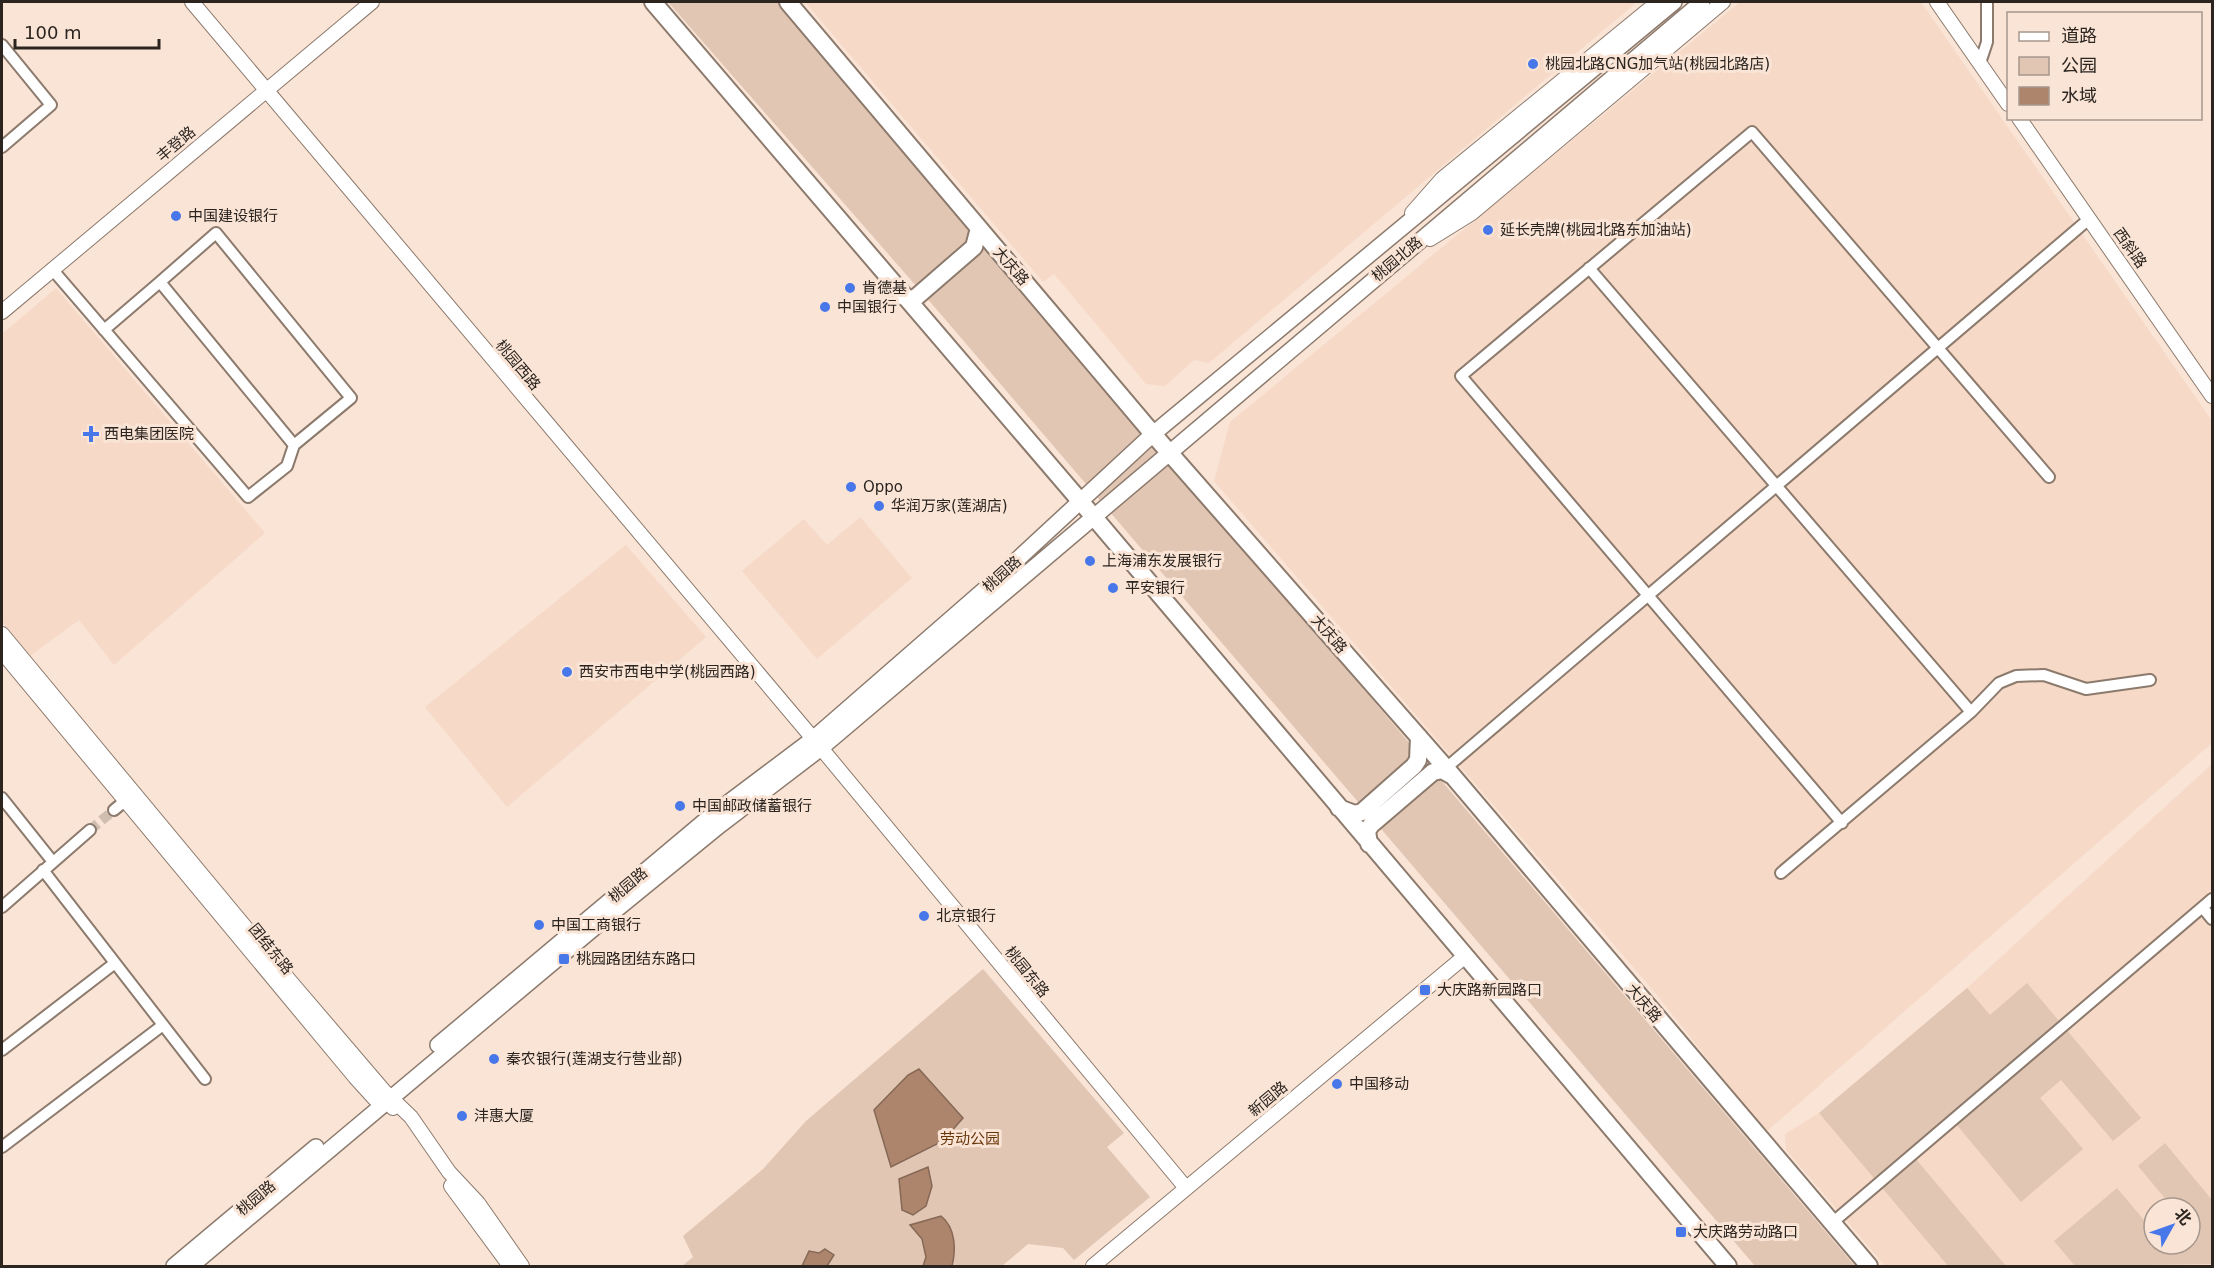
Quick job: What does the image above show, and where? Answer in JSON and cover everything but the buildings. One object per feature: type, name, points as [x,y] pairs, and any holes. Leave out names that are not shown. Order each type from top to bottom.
[{"type":"main road","points":[[653,2],[1082,503],[1464,957],[1728,1266]]},
{"type":"main road","name":"大庆路","points":[[788,2],[1153,434],[1170,450],[1419,737],[1869,1266]]},
{"type":"main road","name":"桃园北路","points":[[1082,503],[1153,434],[1674,2]]},
{"type":"main road","name":"桃园北路","points":[[1093,516],[1702,2]]},
{"type":"main road","points":[[904,297],[914,299],[974,247],[979,228]]},
{"type":"main road","points":[[917,313],[918,303],[979,250],[986,246],[995,248]]},
{"type":"main road","name":"桃园路","points":[[817,744],[1082,503]]},
{"type":"main road","name":"桃园路","points":[[174,1266],[702,839],[1093,516]]},
{"type":"main road","points":[[1338,808],[1355,814],[1362,812],[1414,766],[1420,750],[1419,737]]},
{"type":"main road","points":[[1369,844],[1368,831],[1371,825],[1433,772],[1448,771]]},
{"type":"main road","name":"桃园路","points":[[191,1266],[385,1097]]},
{"type":"street","name":"桃园西路","points":[[192,2],[817,744]]},
{"type":"street","name":"丰登路","points":[[2,312],[372,2]]},
{"type":"street","points":[[1388,239],[1442,179],[1658,2]]},
{"type":"street","points":[[1391,264],[1472,213],[1723,2]]},
{"type":"street","points":[[1937,2],[2007,103]]},
{"type":"street","points":[[1980,63],[1987,42],[1987,2]]},
{"type":"street","points":[[2,45],[51,105],[2,147]]},
{"type":"street","name":"西斜路","points":[[2020,120],[2212,396]]},
{"type":"street","points":[[1842,823],[1461,376],[1752,132],[2049,477]]},
{"type":"street","points":[[1448,771],[1648,595],[2089,219]]},
{"type":"street","points":[[52,270],[248,497],[287,466],[294,445],[351,398],[216,233],[104,330]]},
{"type":"street","points":[[1589,268],[1971,712]]},
{"type":"street","points":[[160,282],[294,445]]},
{"type":"street","points":[[2,634],[385,1097],[478,1203],[522,1266]]},
{"type":"street","name":"团结东路","points":[[2,652],[126,800],[385,1097],[510,1266]]},
{"type":"street","points":[[1781,873],[1971,712],[1999,683],[2016,676],[2044,675],[2086,689],[2150,680]]},
{"type":"street","name":"桃园东路","points":[[817,744],[1186,1188]]},
{"type":"street","points":[[2,798],[53,861]]},
{"type":"street","points":[[114,810],[126,800]]},
{"type":"street","points":[[2,908],[90,830]]},
{"type":"street","points":[[43,870],[204,1079]]},
{"type":"street","points":[[1832,1223],[2212,899]]},
{"type":"street","points":[[2203,908],[2212,919]]},
{"type":"street","name":"新园路","points":[[1093,1266],[1464,957]]},
{"type":"street","points":[[2,1050],[115,963]]},
{"type":"street","points":[[2,1147],[163,1025]]},
{"type":"shaded area","points":[[805,2],[1637,2],[1209,363],[1194,360],[1165,386],[1146,384],[1054,274],[1043,282]]},
{"type":"shaded area","points":[[1740,2],[1921,2],[2212,421],[2212,743],[1766,1132],[1652,989],[1214,481],[1230,422]]},
{"type":"shaded area","name":"西电集团医院","points":[[56,288],[265,533],[114,665],[79,620],[30,656],[2,621],[2,334]]},
{"type":"shaded area","points":[[860,517],[912,578],[817,659],[742,571],[804,519],[827,545]]},
{"type":"shaded area","name":"西安市西电中学(桃园西路)","points":[[626,545],[706,637],[507,807],[425,707]]},
{"type":"shaded area","points":[[2212,764],[2212,1266],[1885,1266],[1786,1150],[1785,1134],[1819,1113],[1967,988]]},
{"type":"green space","points":[[668,2],[778,2],[1855,1266],[1755,1266],[938,311]]},
{"type":"green space","name":"劳动公园","points":[[983,969],[1124,1133],[1107,1147],[1150,1197],[1074,1260],[1063,1248],[1028,1244],[1002,1266],[682,1266],[693,1257],[683,1236],[763,1169],[806,1121]]},
{"type":"green space","points":[[2027,983],[2141,1118],[2113,1141],[2061,1080],[2040,1098],[2083,1149],[2021,1202],[1956,1124],[1915,1158],[2006,1266],[1948,1266],[1819,1113],[1967,988],[1990,1015]]},
{"type":"green space","points":[[2165,1143],[2212,1200],[2212,1264],[2075,1266],[2054,1241],[2117,1188],[2142,1218],[2142,1256],[2202,1256],[2202,1196],[2163,1196],[2138,1166]]},
{"type":"water","points":[[919,1069],[963,1118],[943,1141],[891,1167],[874,1110],[908,1075]]},
{"type":"water","points":[[928,1167],[932,1186],[926,1206],[913,1215],[902,1210],[899,1179]]},
{"type":"water","points":[[941,1216],[950,1227],[954,1240],[952,1266],[923,1266],[926,1257],[922,1239],[910,1225]]},
{"type":"water","points":[[825,1249],[834,1255],[827,1266],[802,1266],[809,1251],[819,1253]]},
{"type":"tunnel","points":[[90,830],[114,810]]},
{"type":"place","name":"桃园北路CNG加气站(桃园北路店)","points":[[1533,64]]},
{"type":"place","name":"中国建设银行","points":[[176,216]]},
{"type":"place","name":"延长壳牌(桃园北路东加油站)","points":[[1488,230]]},
{"type":"place","name":"肯德基","points":[[850,288]]},
{"type":"place","name":"中国银行","points":[[825,307]]},
{"type":"place","name":"西电集团医院","points":[[91,434]]},
{"type":"place","name":"Oppo","points":[[851,487]]},
{"type":"place","name":"华润万家(莲湖店)","points":[[879,506]]},
{"type":"place","name":"上海浦东发展银行","points":[[1090,561]]},
{"type":"place","name":"平安银行","points":[[1113,588]]},
{"type":"place","name":"西安市西电中学(桃园西路)","points":[[567,672]]},
{"type":"place","name":"中国邮政储蓄银行","points":[[680,806]]},
{"type":"place","name":"北京银行","points":[[924,916]]},
{"type":"place","name":"中国工商银行","points":[[539,925]]},
{"type":"place","name":"桃园路团结东路口","points":[[564,959]]},
{"type":"place","name":"大庆路新园路口","points":[[1425,990]]},
{"type":"place","name":"秦农银行(莲湖支行营业部)","points":[[494,1059]]},
{"type":"place","name":"中国移动","points":[[1337,1084]]},
{"type":"place","name":"沣惠大厦","points":[[462,1116]]},
{"type":"place","name":"大庆路劳动路口","points":[[1681,1232]]}]
